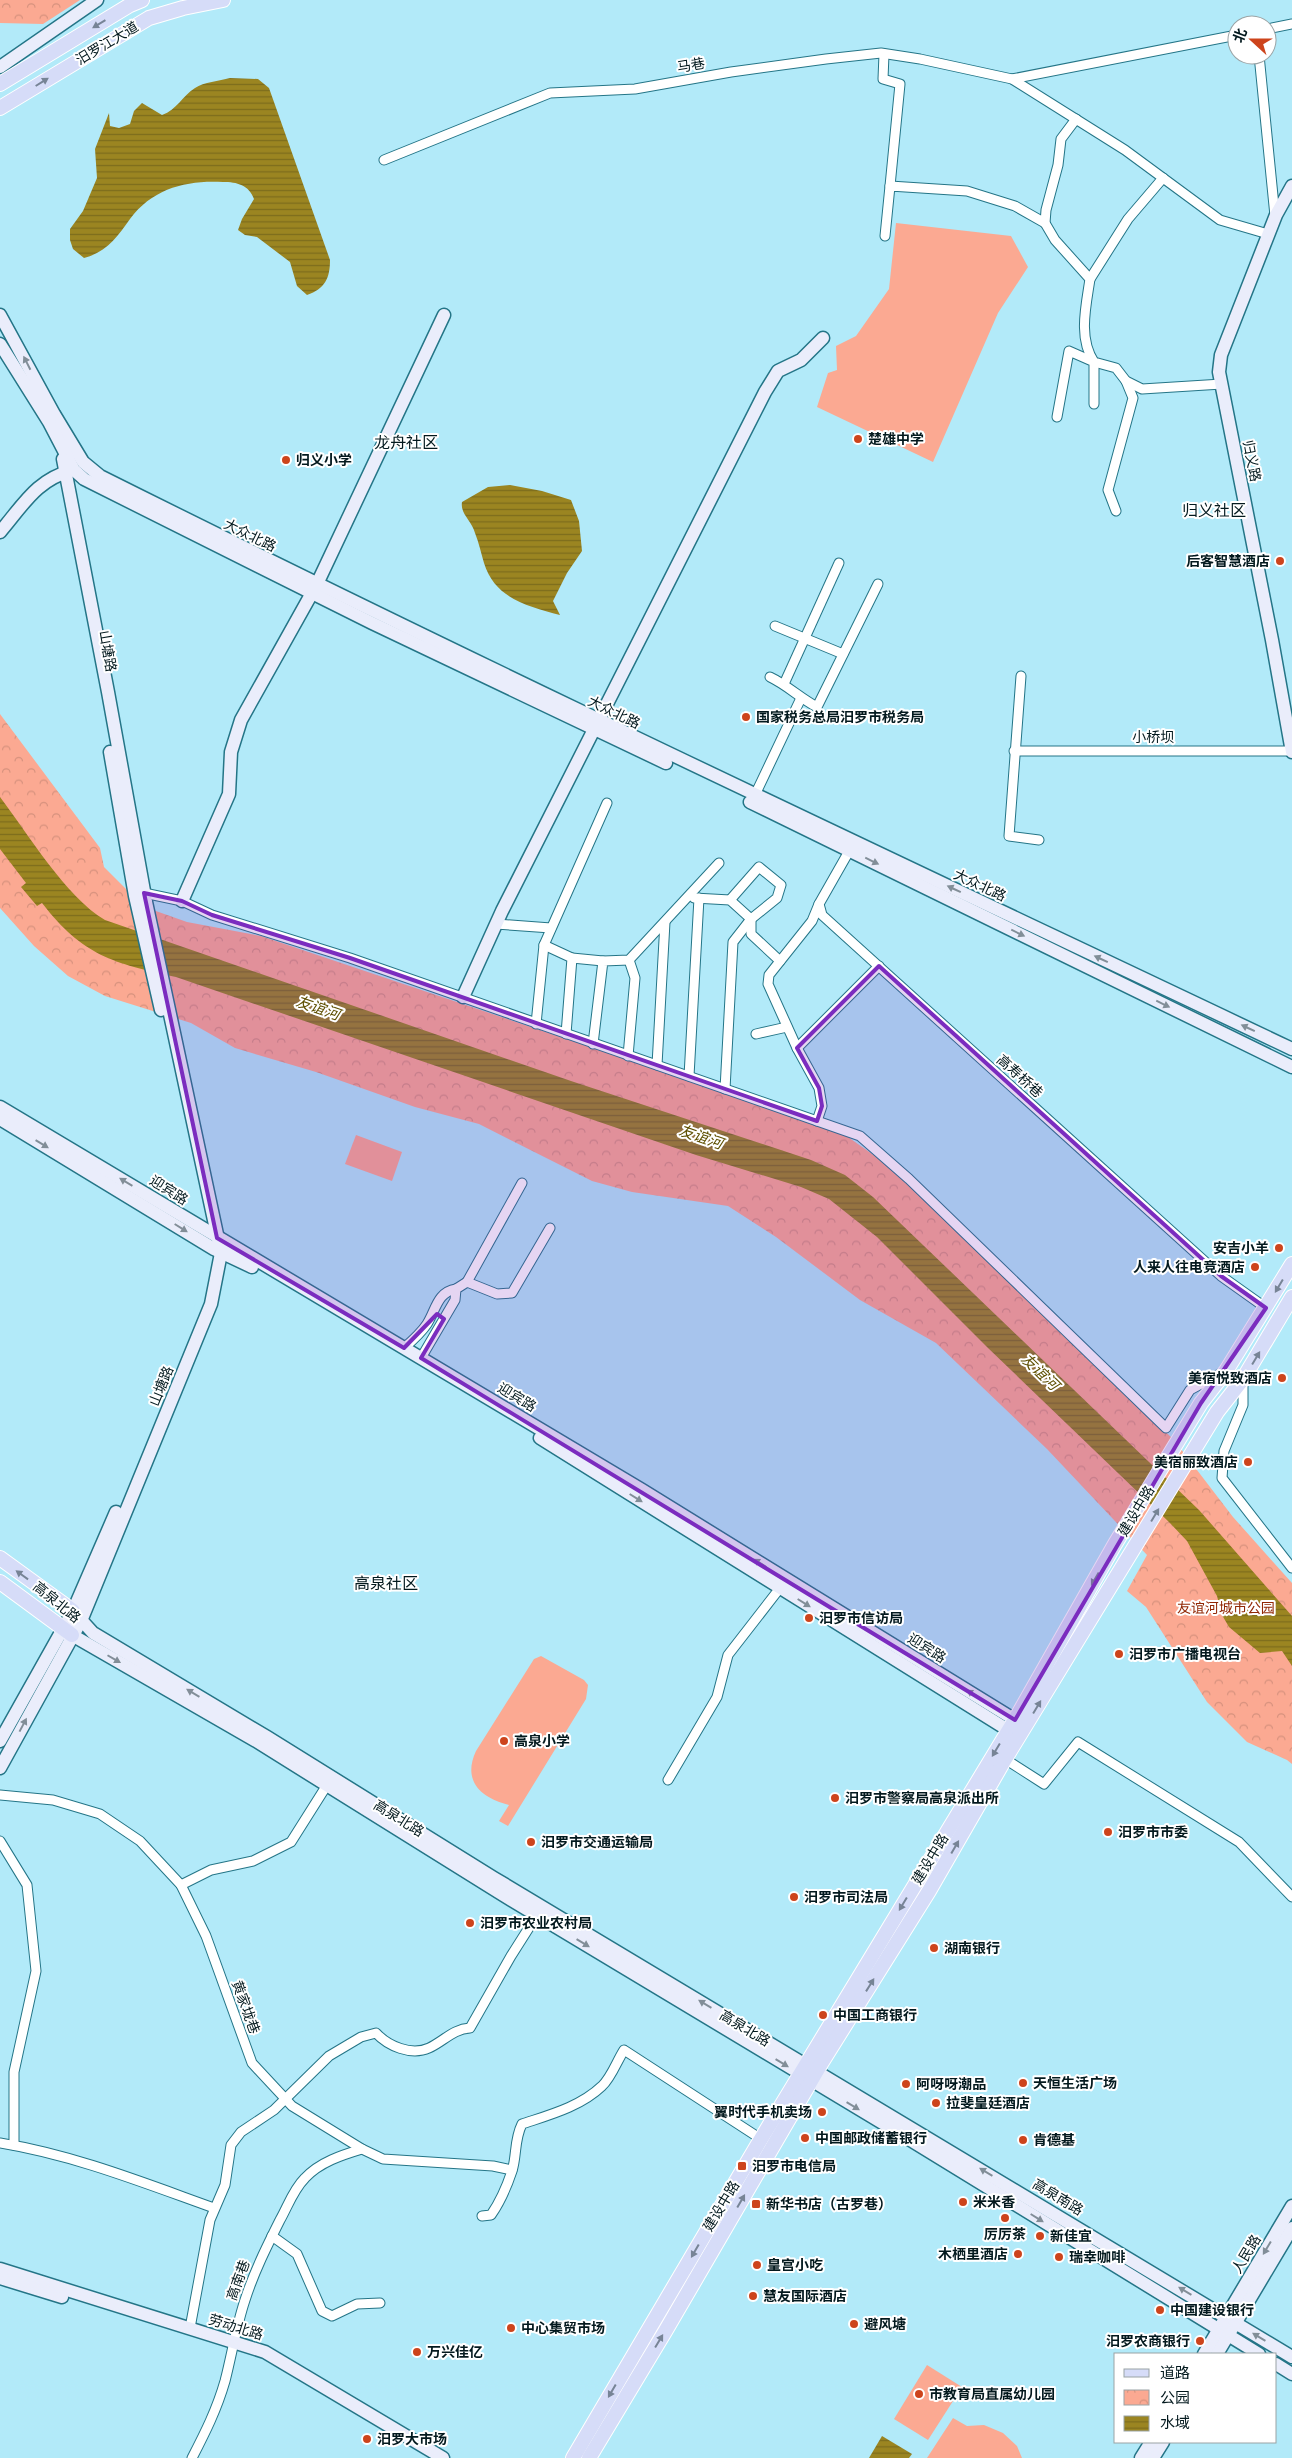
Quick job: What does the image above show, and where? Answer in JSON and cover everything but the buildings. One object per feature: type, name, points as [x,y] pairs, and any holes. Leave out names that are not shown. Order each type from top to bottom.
[{"type":"main road","points":[[0,67],[97,0]]},
{"type":"main road","name":"汨罗江大道","points":[[0,84],[130,5],[142,0]]},
{"type":"main road","name":"汨罗江大道","points":[[0,108],[150,18],[183,8],[223,0]]},
{"type":"main road","name":"归义路","points":[[1292,186],[1268,234],[1221,355],[1219,372],[1292,751]]},
{"type":"main road","points":[[1292,198],[1282,217],[1226,356],[1224,372],[1238,431],[1292,722]]},
{"type":"main road","points":[[182,901],[228,794],[231,752],[241,720],[314,589],[444,314]]},
{"type":"main road","name":"山塘路","points":[[0,315],[28,362],[51,418],[67,472],[144,893],[144,916]]},
{"type":"main road","points":[[463,997],[496,924],[769,385],[778,370],[801,360],[823,338]]},
{"type":"main road","name":"大众北路","points":[[0,344],[83,462],[100,476],[314,589]]},
{"type":"main road","name":"大众北路","points":[[51,418],[67,472],[852,846],[1292,1049]]},
{"type":"main road","points":[[0,532],[40,484],[67,472],[100,476]]},
{"type":"main road","name":"山塘路","points":[[0,1741],[77,1616],[206,1303],[213,1278],[216,1243],[144,916],[67,472]]},
{"type":"main road","name":"大众北路","points":[[598,725],[755,795],[852,846],[1292,1067]]},
{"type":"main road","name":"迎宾路","points":[[0,1107],[216,1243],[442,1378],[780,1588],[1011,1725]]},
{"type":"main road","name":"迎宾路","points":[[0,1119],[404,1348],[642,1490],[1011,1725]]},
{"type":"main road","name":"建设中路","points":[[589,2458],[666,2330],[809,2073],[1120,1537],[1201,1403],[1226,1370],[1292,1264]]},
{"type":"main road","name":"建设中路","points":[[573,2458],[761,2139],[809,2073],[929,1891],[1005,1759],[1217,1412],[1243,1379],[1292,1297]]},
{"type":"main road","name":"高泉北路","points":[[0,1558],[77,1616],[93,1633],[809,2073]]},
{"type":"main road","name":"高泉北路","points":[[0,1582],[67,1631],[256,1741],[537,1915],[809,2073]]},
{"type":"main road","name":"山塘路","points":[[0,1768],[67,1631]]},
{"type":"main road","name":"高泉南路","points":[[809,2073],[1292,2356]]},
{"type":"main road","name":"高泉南路","points":[[809,2073],[1257,2353]]},
{"type":"main road","name":"人民路","points":[[1232,2320],[1292,2206]]},
{"type":"main road","name":"人民路","points":[[1224,2332],[1292,2228]]},
{"type":"main road","name":"劳动北路","points":[[0,2268],[190,2328],[232,2345],[263,2359],[429,2458]]},
{"type":"main road","name":"劳动北路","points":[[0,2278],[232,2345],[265,2352],[443,2458]]},
{"type":"main road","points":[[1205,2353],[1224,2332]]},
{"type":"main road","points":[[1217,2353],[1224,2332]]},
{"type":"main road","points":[[1277,2365],[1292,2374]]},
{"type":"main road","points":[[1141,2458],[1150,2443]]},
{"type":"main road","points":[[1153,2458],[1162,2443]]},
{"type":"street","points":[[1277,27],[1292,24]]},
{"type":"street","points":[[1012,79],[1227,36]]},
{"type":"street","points":[[884,54],[883,79],[900,84],[885,236]]},
{"type":"street","name":"马巷","points":[[384,160],[550,93],[635,89],[826,58],[884,54],[920,59],[1012,79]]},
{"type":"street","points":[[1260,65],[1275,218]]},
{"type":"street","points":[[1012,79],[1126,150],[1220,220],[1268,234]]},
{"type":"street","points":[[1045,223],[1046,210],[1058,164],[1061,139],[1076,120]]},
{"type":"street","points":[[1094,404],[1094,362],[1085,342],[1090,279],[1128,219],[1163,178]]},
{"type":"street","points":[[890,186],[967,191],[1015,206],[1045,223],[1055,240],[1090,279]]},
{"type":"street","points":[[1057,417],[1069,351],[1094,362],[1116,368],[1126,381],[1134,398],[1108,490],[1116,511]]},
{"type":"street","points":[[1126,381],[1142,389],[1222,384]]},
{"type":"street","points":[[784,684],[839,563]]},
{"type":"street","points":[[770,677],[784,684],[801,698],[817,707],[878,584]]},
{"type":"street","points":[[775,626],[843,654]]},
{"type":"street","points":[[1021,676],[1009,836],[1039,840]]},
{"type":"street","points":[[755,795],[801,698]]},
{"type":"street","name":"小桥坝","points":[[1014,751],[1292,751]]},
{"type":"street","points":[[536,1024],[544,945],[607,803]]},
{"type":"street","points":[[817,1121],[822,1106],[819,1088],[787,1027],[768,984],[769,975],[812,921],[819,904],[852,846]]},
{"type":"street","points":[[544,945],[572,958],[603,961],[630,960],[719,863]]},
{"type":"street","points":[[725,1089],[733,942],[751,919],[777,898],[781,885],[759,867],[730,900]]},
{"type":"street","points":[[144,893],[182,901],[212,916],[350,958],[860,1136],[910,1179],[1166,1428],[1190,1390],[1226,1370]]},
{"type":"street","points":[[689,897],[730,900],[751,919],[751,934],[780,960]]},
{"type":"street","points":[[689,1076],[699,898]]},
{"type":"street","name":"高寿桥巷","points":[[819,904],[822,915],[1221,1276],[1266,1308]]},
{"type":"street","points":[[657,1066],[665,922]]},
{"type":"street","points":[[496,924],[551,928]]},
{"type":"street","points":[[566,1034],[572,958]]},
{"type":"street","points":[[628,1056],[635,978],[630,960]]},
{"type":"street","points":[[593,1044],[603,961]]},
{"type":"street","points":[[797,1048],[879,966]]},
{"type":"street","points":[[756,1034],[787,1027]]},
{"type":"street","points":[[404,1348],[426,1325],[443,1294],[467,1282],[522,1183]]},
{"type":"street","points":[[467,1282],[497,1294],[512,1293],[550,1228]]},
{"type":"street","points":[[421,1358],[455,1300],[456,1289]]},
{"type":"street","points":[[1243,1379],[1243,1405],[1224,1451],[1222,1478],[1292,1568]]},
{"type":"street","points":[[668,1780],[717,1697],[728,1655],[780,1588]]},
{"type":"street","points":[[1005,1759],[1044,1784],[1078,1742],[1239,1842],[1292,1898]]},
{"type":"street","points":[[181,1885],[211,1870],[253,1861],[292,1842],[327,1785]]},
{"type":"street","name":"黄家垅巷","points":[[0,1796],[53,1800],[100,1814],[140,1841],[181,1885],[206,1936],[252,2064],[292,2106],[362,2149],[383,2159],[493,2166],[512,2170]]},
{"type":"street","points":[[0,1841],[27,1885],[36,1972],[14,2072],[14,2145]]},
{"type":"street","points":[[190,2328],[214,2208],[225,2185],[231,2145],[241,2132],[274,2110],[329,2056],[361,2036],[376,2033],[395,2047],[411,2050],[427,2049],[460,2029],[470,2028],[537,1915]]},
{"type":"street","points":[[482,2216],[491,2215],[512,2170],[516,2136],[522,2124],[563,2110],[586,2098],[603,2085],[624,2050],[761,2139]]},
{"type":"street","points":[[0,2143],[14,2145],[114,2172],[214,2208]]},
{"type":"street","name":"高南巷","points":[[192,2458],[210,2425],[224,2382],[244,2300],[292,2195],[305,2177],[336,2157],[362,2149]]},
{"type":"street","points":[[272,2236],[297,2254],[322,2311],[332,2316],[357,2304],[380,2303]]},
{"type":"highlighted area","points":[[144,893],[182,901],[212,915],[350,958],[817,1121],[822,1106],[819,1088],[797,1048],[879,966],[1221,1276],[1266,1308],[1201,1403],[1015,1720],[421,1358],[444,1319],[437,1314],[404,1348],[217,1238]]},
{"type":"green space","points":[[0,0],[80,0],[43,24],[0,23]]},
{"type":"green space","points":[[896,223],[1011,236],[1028,267],[998,313],[933,462],[817,407],[828,373],[837,370],[836,346],[856,336],[889,289]]},
{"type":"green space","name":"友谊河城市公园","points":[[0,714],[100,848],[104,867],[132,895],[153,910],[187,922],[261,936],[745,1099],[848,1137],[892,1168],[1174,1440],[1233,1517],[1292,1583],[1292,1764],[1247,1742],[1207,1702],[1146,1607],[1127,1591],[1147,1555],[1047,1449],[936,1343],[860,1300],[776,1237],[728,1206],[632,1192],[592,1181],[479,1124],[415,1107],[316,1072],[235,1048],[191,1023],[105,996],[68,976],[34,946],[0,908]]},
{"type":"green space","points":[[356,1135],[402,1152],[392,1181],[345,1164]]},
{"type":"green space","points":[[541,1656],[584,1680],[588,1685],[586,1699],[508,1826],[499,1821],[509,1805],[490,1798],[477,1787],[471,1771],[472,1762],[476,1751],[534,1659]]},
{"type":"green space","points":[[927,2365],[962,2387],[928,2440],[894,2419]]},
{"type":"green space","points":[[953,2418],[967,2426],[984,2425],[1003,2433],[1017,2446],[1022,2458],[927,2458]]},
{"type":"water","points":[[230,78],[258,79],[269,88],[330,260],[329,272],[322,286],[307,295],[297,286],[290,262],[257,237],[245,235],[238,230],[254,199],[246,187],[233,183],[197,183],[172,188],[160,193],[139,208],[116,238],[99,252],[84,258],[73,249],[70,240],[70,229],[83,211],[97,178],[95,149],[109,113],[110,126],[119,128],[130,124],[134,111],[142,103],[162,115],[172,110],[190,91],[199,86]]},
{"type":"water","points":[[510,485],[542,491],[571,500],[579,521],[582,551],[567,573],[553,601],[560,615],[514,599],[496,585],[489,575],[478,540],[464,514],[462,502],[488,487]]},
{"type":"water","name":"友谊河","points":[[0,797],[62,881],[90,910],[105,920],[571,1081],[811,1160],[845,1175],[873,1197],[1199,1510],[1292,1616],[1292,1666],[1282,1651],[1260,1653],[1229,1627],[1222,1615],[1217,1596],[1187,1541],[988,1348],[877,1237],[829,1199],[801,1187],[696,1155],[176,977],[134,967],[101,955],[71,935],[42,903],[37,906],[21,887],[26,883],[0,849]]},
{"type":"water","points":[[882,2436],[912,2454],[909,2458],[869,2458]]},
{"type":"place","name":"楚雄中学","points":[[858,439]]},
{"type":"place","name":"归义小学","points":[[286,460]]},
{"type":"place","name":"后客智慧酒店","points":[[1280,561]]},
{"type":"place","name":"国家税务总局汨罗市税务局","points":[[746,717]]},
{"type":"place","name":"安吉小羊","points":[[1279,1248]]},
{"type":"place","name":"人来人往电竞酒店","points":[[1255,1267]]},
{"type":"place","name":"美宿悦致酒店","points":[[1282,1378]]},
{"type":"place","name":"美宿丽致酒店","points":[[1248,1462]]},
{"type":"place","name":"汨罗市信访局","points":[[809,1618]]},
{"type":"place","name":"汨罗市广播电视台","points":[[1119,1654]]},
{"type":"place","name":"高泉小学","points":[[504,1741]]},
{"type":"place","name":"汨罗市警察局高泉派出所","points":[[835,1798]]},
{"type":"place","name":"汨罗市市委","points":[[1108,1832]]},
{"type":"place","name":"汨罗市交通运输局","points":[[531,1842]]},
{"type":"place","name":"汨罗市司法局","points":[[794,1897]]},
{"type":"place","name":"汨罗市农业农村局","points":[[470,1923]]},
{"type":"place","name":"湖南银行","points":[[934,1948]]},
{"type":"place","name":"中国工商银行","points":[[823,2015]]},
{"type":"place","name":"天恒生活广场","points":[[1023,2083]]},
{"type":"place","name":"阿呀呀潮品","points":[[906,2084]]},
{"type":"place","name":"拉斐皇廷酒店","points":[[936,2103]]},
{"type":"place","name":"翼时代手机卖场","points":[[822,2112]]},
{"type":"place","name":"中国邮政储蓄银行","points":[[805,2138]]},
{"type":"place","name":"肯德基","points":[[1023,2140]]},
{"type":"place","name":"汨罗市电信局","points":[[742,2166]]},
{"type":"place","name":"米米香","points":[[963,2202]]},
{"type":"place","name":"新华书店（古罗巷）","points":[[756,2204]]},
{"type":"place","name":"厉厉茶","points":[[1005,2218]]},
{"type":"place","name":"新佳宜","points":[[1040,2236]]},
{"type":"place","name":"木栖里酒店","points":[[1018,2254]]},
{"type":"place","name":"瑞幸咖啡","points":[[1059,2257]]},
{"type":"place","name":"皇宫小吃","points":[[757,2265]]},
{"type":"place","name":"慧友国际酒店","points":[[753,2296]]},
{"type":"place","name":"中国建设银行","points":[[1160,2310]]},
{"type":"place","name":"避风塘","points":[[854,2324]]},
{"type":"place","name":"中心集贸市场","points":[[511,2328]]},
{"type":"place","name":"汨罗农商银行","points":[[1200,2341]]},
{"type":"place","name":"万兴佳亿","points":[[417,2352]]},
{"type":"place","name":"市教育局直属幼儿园","points":[[919,2394]]},
{"type":"place","name":"汨罗大市场","points":[[367,2439]]},
{"type":"district","name":"龙舟社区","points":[[406,442]]},
{"type":"district","name":"归义社区","points":[[1214,510]]},
{"type":"district","name":"高泉社区","points":[[386,1583]]}]
